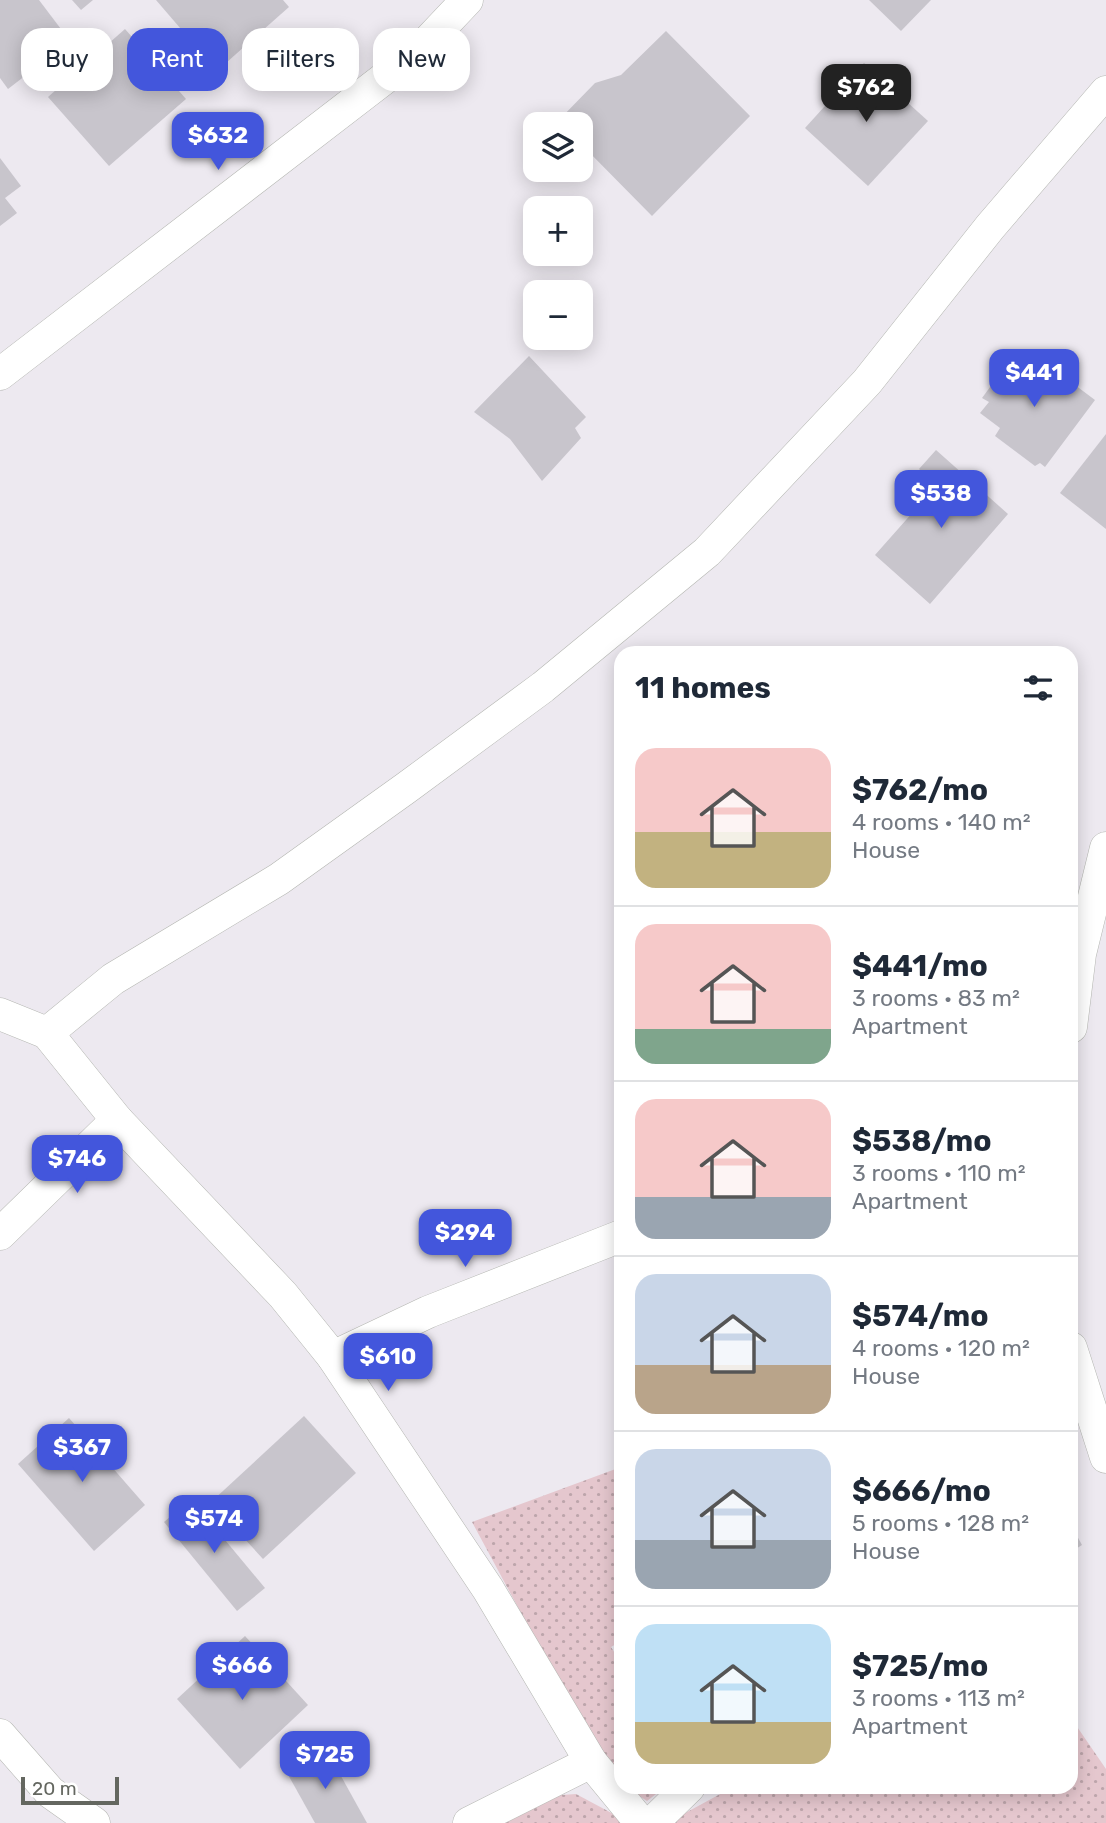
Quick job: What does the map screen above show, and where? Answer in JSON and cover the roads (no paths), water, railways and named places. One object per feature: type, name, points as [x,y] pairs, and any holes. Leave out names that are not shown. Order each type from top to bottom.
[{"type":"street","points":[[0,374],[416,54],[467,0]]},
{"type":"street","points":[[47,1033],[113,979],[279,879],[396,795],[543,687],[707,552],[867,382],[990,227],[1106,92]]},
{"type":"street","points":[[1078,970],[1106,848]]},
{"type":"street","points":[[0,1014],[47,1033],[117,1119],[283,1295],[333,1357],[488,1589],[591,1762],[614,1790]]},
{"type":"street","points":[[0,1234],[117,1119]]},
{"type":"street","points":[[333,1357],[428,1312],[614,1239]]},
{"type":"street","points":[[1078,1370],[1106,1457]]},
{"type":"street","points":[[0,1735],[50,1792],[94,1823]]},
{"type":"street","points":[[469,1823],[591,1762]]},
{"type":"street","points":[[617,1794],[641,1823]]},
{"type":"street","points":[[652,1823],[682,1794]]}]
